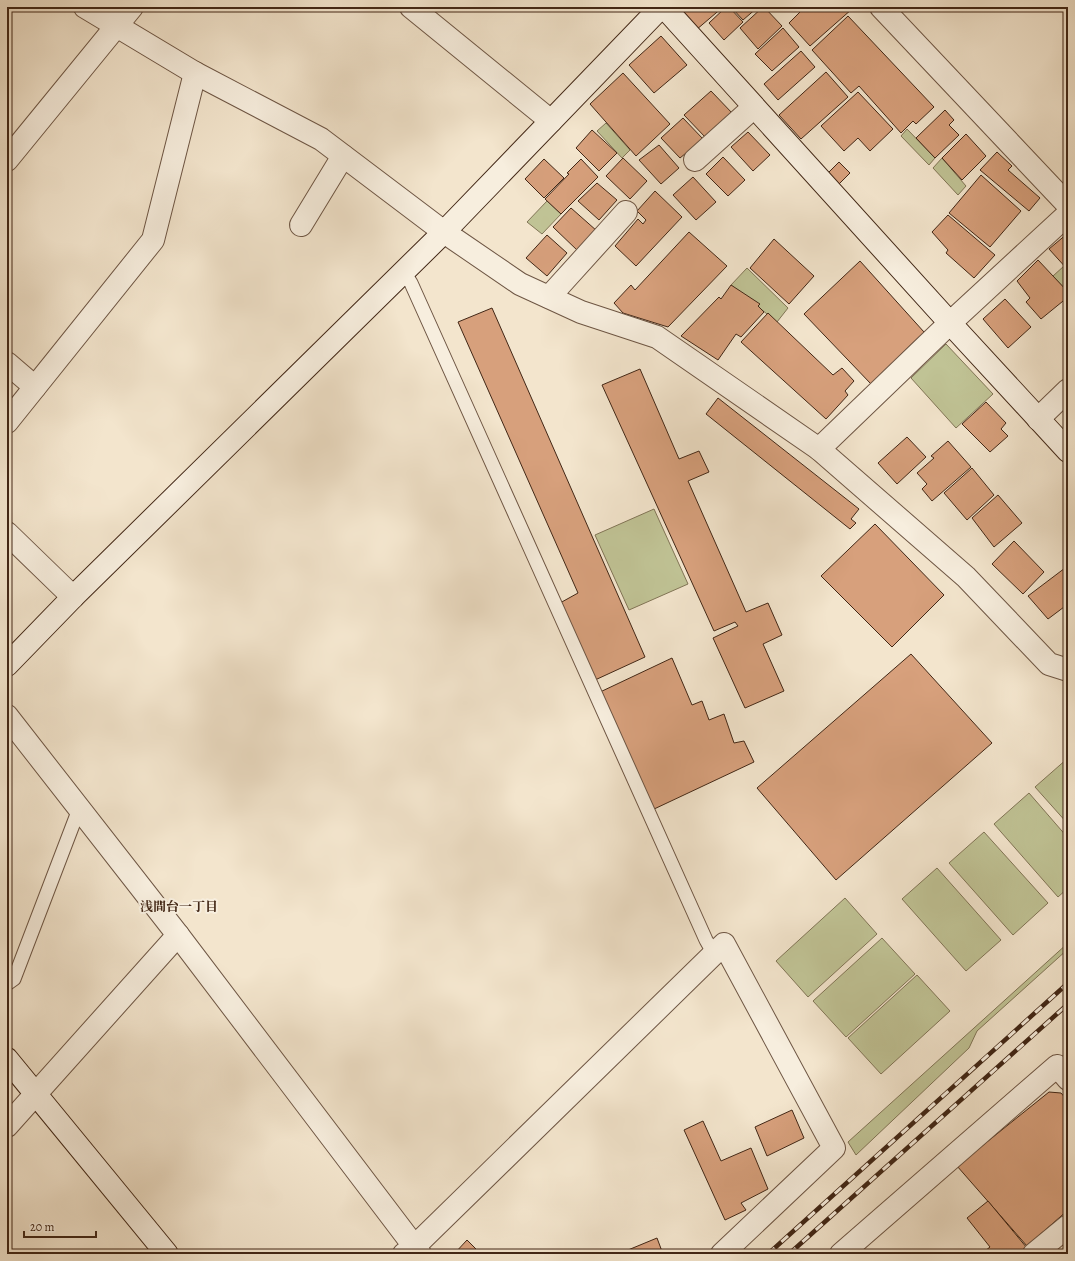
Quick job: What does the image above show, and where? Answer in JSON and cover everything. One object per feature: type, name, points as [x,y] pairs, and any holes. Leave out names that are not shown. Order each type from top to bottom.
[{"type":"street","points":[[85,7],[196,73],[321,139],[444,232],[520,284],[582,312],[657,337],[819,448],[966,577],[1048,664],[1068,670]]},
{"type":"street","points":[[7,160],[132,7]]},
{"type":"street","points":[[411,7],[551,121]]},
{"type":"street","points":[[7,665],[73,597],[444,232],[662,7],[1068,451]]},
{"type":"street","points":[[881,7],[1068,205]]},
{"type":"street","points":[[7,422],[153,240],[196,73]]},
{"type":"street","points":[[695,160],[754,107]]},
{"type":"street","points":[[300,225],[343,156]]},
{"type":"street","points":[[550,297],[626,212]]},
{"type":"street","points":[[819,448],[950,323],[1068,214]]},
{"type":"street","points":[[7,363],[35,387]]},
{"type":"street","points":[[1038,419],[1068,390]]},
{"type":"street","points":[[7,533],[73,597]]},
{"type":"street","points":[[7,716],[178,935],[413,1252],[724,944],[834,1148],[722,1254]]},
{"type":"street","points":[[7,1126],[178,935]]},
{"type":"street","points":[[7,1059],[167,1254]]},
{"type":"street","points":[[841,1254],[1056,1066],[1068,1078]]},
{"type":"street","points":[[1034,1254],[1068,1226]]},
{"type":"lane","points":[[404,272],[411,283],[703,933],[714,954]]},
{"type":"lane","points":[[7,984],[14,979],[79,809]]},
{"type":"green space","points":[[606,123],[630,150],[622,158],[597,131]]},
{"type":"green space","points":[[907,129],[935,158],[929,165],[901,136]]},
{"type":"green space","points":[[942,158],[966,186],[958,195],[933,168]]},
{"type":"green space","points":[[547,201],[561,214],[542,234],[527,222]]},
{"type":"green space","points":[[1064,266],[1068,270],[1068,292],[1053,276]]},
{"type":"green space","points":[[747,268],[788,308],[777,322],[731,285]]},
{"type":"green space","points":[[946,344],[993,394],[956,428],[911,378]]},
{"type":"green space","points":[[654,509],[688,584],[629,610],[595,535]]},
{"type":"green space","points":[[1068,758],[1068,824],[1035,787]]},
{"type":"green space","points":[[1029,793],[1068,838],[1068,888],[1058,897],[994,824]]},
{"type":"green space","points":[[984,832],[1048,903],[1013,935],[949,863]]},
{"type":"green space","points":[[937,868],[1001,940],[966,971],[902,899]]},
{"type":"green space","points":[[845,898],[877,934],[808,997],[776,961]]},
{"type":"green space","points":[[882,938],[915,974],[846,1037],[813,1001]]},
{"type":"green space","points":[[1068,943],[1068,949],[977,1031],[969,1048],[856,1155],[848,1142]]},
{"type":"green space","points":[[917,975],[950,1011],[881,1074],[848,1038]]},
{"type":"building","points":[[690,7],[723,7],[696,30],[682,14]]},
{"type":"building","points":[[726,7],[729,7],[743,22],[724,40],[709,23]]},
{"type":"building","points":[[731,7],[758,7],[743,20]]},
{"type":"building","points":[[763,7],[782,26],[758,49],[740,28]]},
{"type":"building","points":[[805,7],[851,7],[852,9],[810,46],[789,23]]},
{"type":"building","points":[[848,16],[934,107],[916,124],[913,121],[901,133],[859,86],[851,93],[812,50]]},
{"type":"building","points":[[783,28],[799,47],[772,71],[755,54]]},
{"type":"building","points":[[661,36],[687,65],[654,93],[629,65]]},
{"type":"building","points":[[801,51],[815,67],[778,100],[764,84]]},
{"type":"building","points":[[826,72],[848,97],[801,139],[779,115]]},
{"type":"building","points":[[623,73],[670,124],[636,156],[590,104]]},
{"type":"building","points":[[711,91],[733,114],[706,138],[684,115]]},
{"type":"building","points":[[858,92],[893,129],[870,151],[858,138],[844,151],[821,126]]},
{"type":"building","points":[[945,110],[954,120],[949,125],[959,135],[935,158],[916,138]]},
{"type":"building","points":[[683,118],[703,139],[680,158],[661,138]]},
{"type":"building","points":[[592,130],[617,153],[599,171],[576,148]]},
{"type":"building","points":[[748,132],[770,155],[753,171],[731,147]]},
{"type":"building","points":[[966,134],[986,156],[962,180],[942,158]]},
{"type":"building","points":[[659,145],[679,168],[661,184],[639,160]]},
{"type":"building","points":[[997,152],[1012,166],[1008,170],[1040,198],[1029,211],[980,170]]},
{"type":"building","points":[[723,157],[745,180],[728,196],[706,174]]},
{"type":"building","points":[[623,158],[647,181],[630,199],[606,176]]},
{"type":"building","points":[[544,159],[564,178],[544,198],[525,179]]},
{"type":"building","points":[[581,159],[598,177],[561,214],[545,199]]},
{"type":"building","points":[[839,162],[850,173],[839,184],[828,173]]},
{"type":"building","points":[[981,175],[1021,211],[990,247],[949,213]]},
{"type":"building","points":[[693,177],[716,202],[696,220],[673,195]]},
{"type":"building","points":[[597,183],[617,200],[599,220],[578,201]]},
{"type":"building","points":[[655,191],[682,217],[636,266],[615,246],[638,219],[643,224],[646,220],[637,211]]},
{"type":"building","points":[[571,208],[597,231],[578,251],[553,227]]},
{"type":"building","points":[[948,215],[995,255],[974,278],[946,253],[948,250],[932,232]]},
{"type":"building","points":[[689,232],[727,266],[668,327],[623,313],[614,303],[631,285],[635,290]]},
{"type":"building","points":[[1068,233],[1068,270],[1049,249]]},
{"type":"building","points":[[547,235],[567,253],[547,276],[526,258]]},
{"type":"building","points":[[774,239],[814,276],[789,304],[750,268]]},
{"type":"building","points":[[1038,260],[1068,292],[1068,297],[1041,319],[1026,302],[1030,298],[1017,281]]},
{"type":"building","points":[[860,261],[924,332],[871,384],[804,314]]},
{"type":"building","points":[[731,285],[760,304],[758,306],[764,312],[741,337],[736,334],[718,360],[681,336],[719,297],[721,299]]},
{"type":"building","points":[[1005,299],[1031,327],[1008,348],[983,319]]},
{"type":"building","points":[[492,308],[645,657],[595,680],[560,603],[578,593],[458,322]]},
{"type":"building","points":[[768,313],[833,375],[842,368],[854,381],[845,391],[848,395],[826,419],[741,342]]},
{"type":"building","points":[[640,369],[679,459],[699,451],[709,472],[688,481],[746,612],[768,603],[782,635],[763,644],[784,691],[745,708],[713,638],[738,626],[735,622],[714,631],[602,385]]},
{"type":"building","points":[[718,398],[859,509],[851,519],[856,523],[850,529],[706,414]]},
{"type":"building","points":[[986,402],[1006,423],[1001,429],[1008,436],[990,452],[962,424]]},
{"type":"building","points":[[907,437],[926,457],[897,484],[878,463]]},
{"type":"building","points":[[948,441],[971,467],[932,501],[922,489],[927,484],[917,473],[934,458],[931,456]]},
{"type":"building","points":[[972,468],[994,495],[967,520],[944,493]]},
{"type":"building","points":[[998,495],[1022,523],[994,547],[972,518]]},
{"type":"building","points":[[875,524],[944,595],[892,647],[821,576]]},
{"type":"building","points":[[1014,541],[1044,572],[1023,594],[992,564]]},
{"type":"building","points":[[1065,568],[1068,572],[1068,604],[1048,619],[1028,596]]},
{"type":"building","points":[[911,654],[992,743],[836,880],[757,788]]},
{"type":"building","points":[[672,658],[692,705],[702,701],[709,720],[724,714],[734,743],[744,741],[754,762],[652,810],[598,693]]},
{"type":"building","points":[[1049,1092],[1061,1093],[1068,1101],[1068,1210],[1027,1246],[957,1166]]},
{"type":"building","points":[[792,1110],[804,1138],[767,1156],[755,1127]]},
{"type":"building","points":[[703,1121],[721,1161],[751,1148],[768,1189],[741,1203],[746,1210],[725,1220],[684,1130]]},
{"type":"building","points":[[988,1201],[1027,1248],[1020,1254],[987,1254],[985,1251],[990,1247],[967,1218]]},
{"type":"building","points":[[657,1238],[663,1254],[629,1254],[628,1250]]},
{"type":"building","points":[[467,1240],[481,1254],[454,1254]]},
{"type":"railway","points":[[768,1254],[1068,983]]},
{"type":"railway","points":[[789,1254],[1068,1004]]},
{"type":"district","name":"浅間台一丁目","points":[[179,906]]}]
